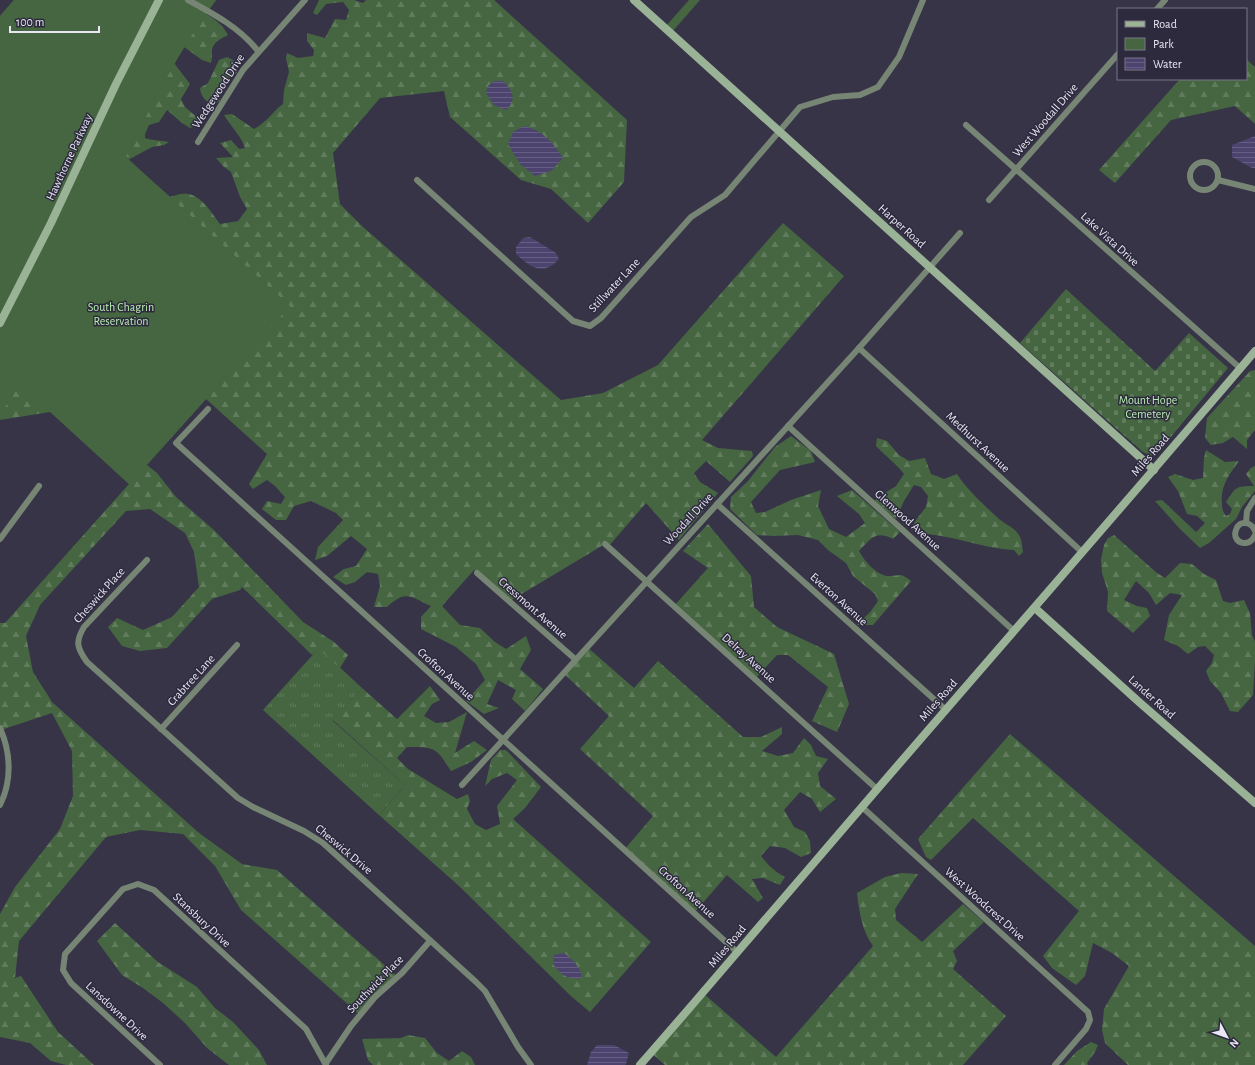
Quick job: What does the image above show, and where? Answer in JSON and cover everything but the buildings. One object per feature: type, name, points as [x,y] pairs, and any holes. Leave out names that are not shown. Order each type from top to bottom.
[{"type":"street","name":"Hawthorne Parkway","points":[[0,323],[52,223],[122,70],[159,0]]},
{"type":"street","points":[[188,0],[228,22],[251,42],[258,52]]},
{"type":"street","name":"Wedgewood Drive","points":[[198,142],[243,70],[305,0]]},
{"type":"street","name":"Harper Road","points":[[634,0],[1154,470]]},
{"type":"street","points":[[780,131],[800,107],[833,97],[860,95],[878,87],[899,57],[923,0]]},
{"type":"street","points":[[1158,8],[1165,0]]},
{"type":"street","name":"West Woodall Drive","points":[[989,200],[1117,55]]},
{"type":"street","name":"Lake Vista Drive","points":[[966,125],[1240,368]]},
{"type":"street","name":"Stillwater Lane","points":[[417,180],[573,321],[590,326],[601,318],[691,217],[725,194],[780,131]]},
{"type":"street","points":[[1201,162],[1208,162],[1215,166],[1218,180],[1209,190],[1200,190],[1192,184],[1190,176],[1191,171],[1197,164],[1201,162]]},
{"type":"street","points":[[1218,180],[1255,189]]},
{"type":"street","points":[[930,267],[960,233]]},
{"type":"street","name":"Woodall Drive","points":[[462,785],[859,348],[930,267]]},
{"type":"street","name":"Medhurst Avenue","points":[[859,348],[1082,552]]},
{"type":"street","name":"Miles Road","points":[[640,1065],[690,1009],[737,952],[1255,351]]},
{"type":"street","name":"Crofton Avenue","points":[[208,409],[176,443],[737,952]]},
{"type":"street","name":"Glenwood Avenue","points":[[788,426],[1014,631]]},
{"type":"street","points":[[0,539],[39,486]]},
{"type":"street","points":[[1246,523],[1247,511],[1255,498]]},
{"type":"street","name":"Everton Avenue","points":[[717,504],[946,710]]},
{"type":"street","points":[[1255,531],[1252,525],[1246,523],[1239,525],[1236,530],[1236,537],[1240,542],[1246,543],[1252,540],[1255,535]]},
{"type":"street","name":"Delray Avenue","points":[[605,544],[877,789]]},
{"type":"street","name":"Cheswick Place","points":[[78,650],[79,635],[84,627],[147,560]]},
{"type":"street","name":"Cressmont Avenue","points":[[477,573],[575,659]]},
{"type":"street","name":"Lander Road","points":[[1035,608],[1139,702],[1255,803]]},
{"type":"street","name":"Crabtree Lane","points":[[161,729],[237,645]]},
{"type":"street","name":"Cheswick Drive","points":[[78,650],[87,662],[238,798],[253,807],[304,831],[323,843],[485,991],[518,1047],[531,1065]]},
{"type":"street","points":[[0,728],[9,757],[9,780],[0,805]]},
{"type":"street","name":"West Woodcrest Drive","points":[[862,807],[1088,1012],[1090,1020],[1086,1029],[1055,1065]]},
{"type":"street","name":"Stansbury Drive","points":[[63,970],[65,954],[123,889],[138,884],[154,890],[306,1029],[326,1064]]},
{"type":"street","name":"Southwick Place","points":[[326,1064],[351,1026],[375,997],[402,973],[430,941]]},
{"type":"street","name":"Lansdowne Drive","points":[[63,970],[71,983],[160,1065]]},
{"type":"green space","points":[[14,0],[216,0],[206,14],[224,28],[228,35],[214,45],[211,63],[202,60],[184,47],[174,63],[190,84],[181,99],[185,107],[199,119],[200,124],[190,128],[167,110],[159,122],[149,125],[145,138],[169,142],[164,145],[152,147],[128,160],[170,197],[179,194],[188,194],[199,199],[209,208],[220,224],[238,221],[247,209],[240,197],[231,172],[216,158],[233,157],[220,143],[231,140],[239,149],[245,148],[224,115],[232,114],[254,129],[262,124],[283,104],[284,90],[289,72],[286,58],[287,53],[298,58],[313,56],[314,50],[307,41],[307,33],[325,38],[335,19],[346,20],[349,10],[343,2],[326,4],[317,15],[313,13],[319,0],[354,0],[363,3],[366,0],[494,0],[627,120],[624,182],[588,223],[551,189],[521,180],[450,117],[444,91],[380,98],[333,153],[340,204],[363,227],[561,400],[603,393],[658,365],[783,223],[844,276],[702,440],[718,448],[752,451],[753,456],[730,482],[706,461],[694,473],[700,482],[718,493],[679,540],[646,503],[608,547],[605,544],[510,601],[474,570],[442,606],[460,625],[480,628],[495,642],[506,649],[526,636],[531,650],[520,669],[543,689],[525,711],[512,699],[516,690],[498,680],[487,704],[499,708],[484,714],[466,701],[485,680],[476,664],[456,647],[421,629],[421,617],[431,606],[409,596],[404,596],[394,601],[387,607],[374,607],[380,586],[378,574],[367,572],[355,582],[346,585],[333,577],[344,569],[356,566],[367,549],[351,536],[327,556],[315,560],[318,547],[343,520],[336,513],[311,501],[294,506],[286,520],[276,520],[262,509],[267,501],[281,504],[285,497],[267,480],[253,489],[249,484],[267,454],[206,399],[147,465],[157,473],[176,497],[215,531],[303,622],[334,642],[348,655],[340,668],[319,649],[312,655],[242,587],[240,590],[212,599],[167,648],[140,651],[122,646],[108,627],[117,618],[143,630],[172,617],[199,587],[194,552],[185,533],[150,509],[126,511],[40,605],[26,636],[33,672],[52,702],[199,833],[242,864],[277,870],[398,977],[360,1015],[241,910],[215,866],[183,834],[140,830],[106,837],[19,941],[15,978],[21,976],[58,1032],[94,1065],[66,1065],[51,1061],[30,1043],[0,1037],[0,914],[15,887],[60,829],[73,796],[72,751],[52,713],[1,730],[0,728],[0,623],[5,623],[129,484],[50,412],[0,420],[0,16]]},
{"type":"green space","name":"South Chagrin Reservation","points":[[14,0],[216,0],[178,57],[126,157],[290,306],[129,484],[19,383],[0,416],[0,16]]},
{"type":"green space","points":[[689,0],[700,0],[672,32],[666,26]]},
{"type":"green space","points":[[227,57],[235,61],[238,71],[232,77],[219,97],[220,101],[212,105],[207,102],[201,94],[200,88],[208,83],[219,60]]},
{"type":"green space","points":[[1247,60],[1255,67],[1255,124],[1235,106],[1171,120],[1115,183],[1099,170],[1179,80],[1247,80]]},
{"type":"green space","name":"Mount Hope Cemetery","points":[[1066,289],[1155,371],[1189,333],[1228,368],[1160,450],[1151,456],[1143,452],[1020,343]]},
{"type":"green space","points":[[1255,370],[1255,430],[1247,440],[1247,449],[1233,437],[1223,443],[1211,445],[1205,438],[1207,418],[1250,371]]},
{"type":"green space","points":[[791,436],[811,451],[815,462],[780,470],[751,502],[756,513],[765,512],[791,500],[821,490],[818,506],[829,529],[846,537],[865,523],[859,514],[837,496],[852,490],[900,532],[893,539],[882,535],[874,537],[859,551],[878,573],[887,576],[901,575],[911,581],[873,625],[857,625],[871,611],[878,601],[875,594],[853,576],[846,563],[828,550],[818,540],[798,535],[757,535],[730,509],[731,497],[748,481],[775,447]]},
{"type":"green space","points":[[877,438],[887,441],[899,455],[909,461],[925,458],[931,474],[944,479],[957,474],[982,503],[999,519],[1016,531],[1021,539],[1023,552],[1019,556],[1014,550],[996,548],[937,535],[923,534],[911,529],[926,507],[928,496],[921,487],[914,485],[904,501],[896,519],[874,502],[877,498],[896,486],[904,474],[898,466],[876,446]]},
{"type":"green space","points":[[1206,450],[1225,462],[1239,461],[1229,476],[1222,492],[1222,507],[1226,516],[1230,514],[1232,509],[1226,502],[1234,490],[1243,486],[1254,486],[1246,474],[1255,466],[1255,491],[1242,507],[1236,519],[1209,543],[1200,548],[1180,529],[1155,501],[1162,500],[1196,532],[1205,523],[1197,516],[1187,514],[1178,491],[1168,477],[1175,474],[1193,480],[1203,478]]},
{"type":"green space","points":[[708,524],[751,576],[754,607],[777,627],[834,654],[849,704],[837,732],[812,721],[828,687],[788,655],[777,655],[755,679],[674,606],[708,568],[683,551]]},
{"type":"green space","points":[[1114,535],[1157,573],[1165,578],[1180,563],[1192,564],[1204,574],[1216,580],[1223,601],[1230,603],[1244,600],[1250,613],[1252,635],[1255,641],[1255,660],[1253,695],[1238,712],[1230,711],[1221,693],[1210,681],[1206,671],[1212,663],[1214,655],[1205,646],[1198,647],[1188,654],[1178,646],[1164,640],[1169,615],[1182,595],[1170,593],[1156,605],[1149,593],[1136,581],[1124,600],[1137,606],[1147,608],[1150,616],[1133,633],[1107,611],[1108,592],[1102,573],[1101,560],[1104,545],[1108,538]]},
{"type":"green space","points":[[587,647],[634,688],[658,661],[743,737],[761,737],[782,727],[782,734],[762,751],[778,756],[793,753],[804,738],[811,745],[816,756],[828,759],[818,773],[820,786],[836,799],[820,812],[812,799],[800,792],[784,810],[794,827],[805,832],[810,841],[811,853],[801,857],[785,848],[770,846],[761,856],[772,868],[785,877],[780,885],[763,878],[752,879],[763,898],[758,902],[727,875],[694,913],[624,850],[653,816],[580,749],[609,716],[563,673]]},
{"type":"green space","points":[[319,648],[362,688],[333,721],[405,785],[379,815],[263,710]]},
{"type":"green space","points":[[430,686],[440,700],[432,704],[424,716],[436,723],[449,722],[467,712],[455,753],[474,741],[487,750],[471,762],[451,771],[442,757],[434,750],[429,748],[407,747],[397,758],[408,769],[457,799],[468,794],[470,801],[467,809],[475,824],[486,830],[500,824],[497,806],[517,780],[507,773],[492,779],[485,786],[491,760],[500,750],[506,750],[541,787],[525,808],[513,819],[651,942],[590,1012],[572,997],[459,886],[379,815],[405,785],[333,720],[362,688],[397,719]]},
{"type":"green space","points":[[1010,734],[1255,946],[1255,1065],[1128,1065],[1105,1043],[1102,1030],[1104,1009],[1129,966],[1112,953],[1093,943],[1085,976],[1076,985],[1052,968],[1043,956],[1079,911],[973,818],[931,860],[926,857],[918,839]]},
{"type":"green space","points":[[901,873],[918,874],[895,909],[896,920],[922,942],[963,904],[984,922],[953,951],[957,961],[953,969],[1006,1016],[963,1065],[665,1065],[650,1052],[703,993],[776,1057],[873,946],[866,934],[860,914],[857,893],[885,877]]},
{"type":"green space","points":[[115,923],[158,962],[197,987],[215,1008],[233,1022],[259,1050],[267,1065],[229,1065],[207,1048],[185,1023],[163,1003],[122,975],[97,941]]},
{"type":"green space","points":[[408,1035],[425,1038],[437,1053],[449,1061],[462,1051],[471,1057],[475,1065],[373,1065],[368,1060],[362,1039],[401,1038]]},
{"type":"green space","points":[[1091,1042],[1098,1045],[1087,1063],[1088,1065],[1064,1065],[1077,1051]]},
{"type":"water","points":[[494,81],[503,81],[511,92],[513,99],[512,103],[506,110],[494,105],[486,93],[488,86]]},
{"type":"water","points":[[524,126],[537,131],[547,138],[563,158],[551,171],[535,176],[520,164],[508,144],[513,132]]},
{"type":"water","points":[[1255,136],[1255,168],[1252,168],[1232,157],[1232,145]]},
{"type":"water","points":[[530,237],[556,253],[559,259],[548,268],[542,269],[526,263],[516,254],[516,247],[523,238]]},
{"type":"water","points":[[564,953],[576,964],[580,970],[582,978],[565,976],[553,964],[554,955]]},
{"type":"water","points":[[597,1045],[614,1045],[629,1053],[626,1064],[587,1065],[591,1052]]}]
